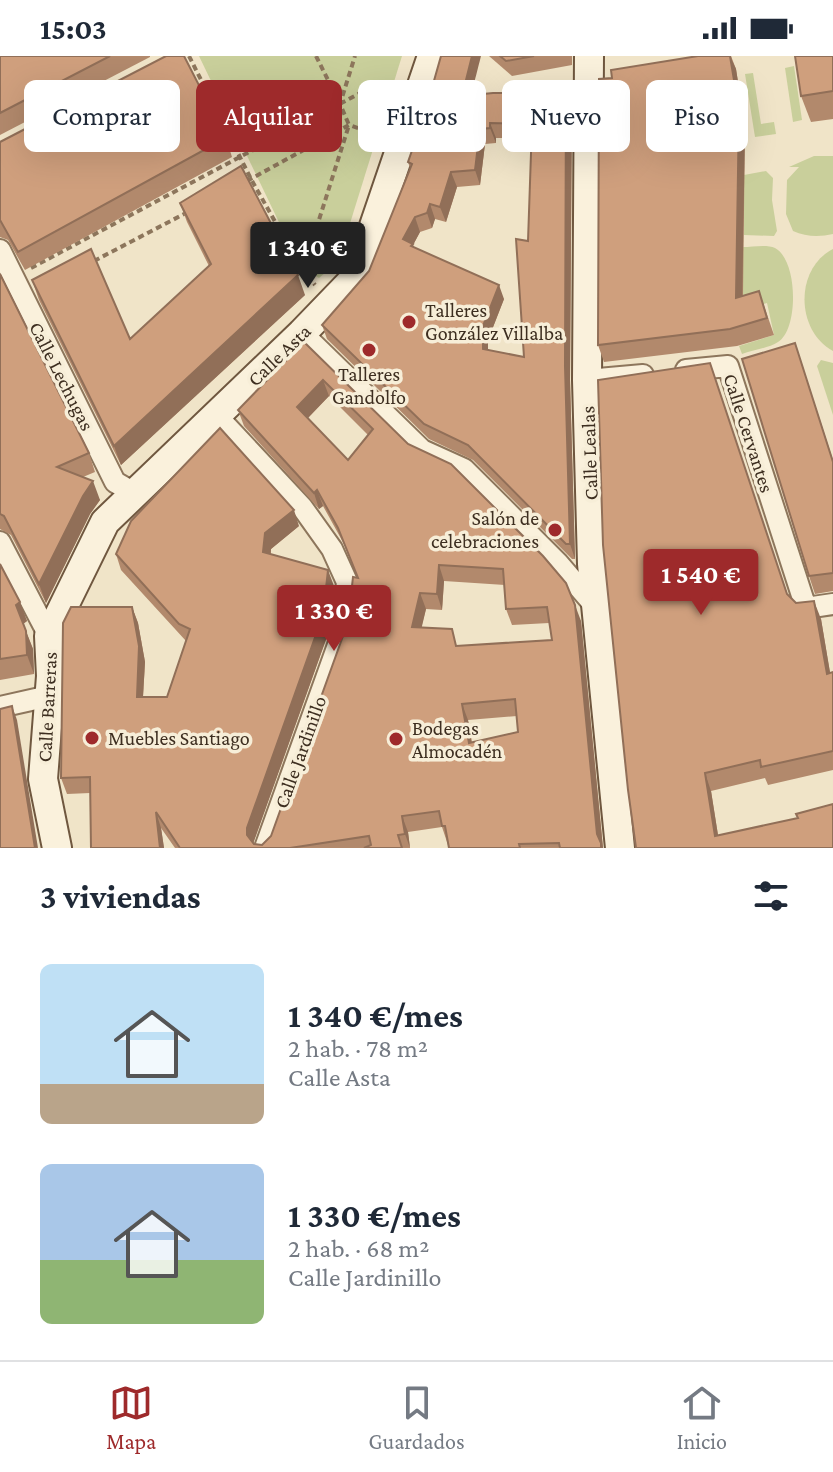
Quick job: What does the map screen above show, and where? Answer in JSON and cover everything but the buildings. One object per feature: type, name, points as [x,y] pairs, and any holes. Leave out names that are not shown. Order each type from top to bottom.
[{"type":"street","name":"Calle Asta","points":[[424,80],[432,56]]},
{"type":"street","name":"Calle Lealas","points":[[594,68],[587,380],[595,606],[609,713],[620,848]]},
{"type":"street","name":"Calle Asta","points":[[134,493],[217,416],[357,276],[399,152]]},
{"type":"street","name":"Calle Lechugas","points":[[0,250],[115,482],[134,493]]},
{"type":"street","points":[[302,333],[422,450],[464,469],[558,563],[595,606]]},
{"type":"street","name":"Calle Cervantes","points":[[587,380],[728,366],[806,608],[833,604]]},
{"type":"street","name":"Calle Jardinillo","points":[[217,416],[302,507],[332,549],[347,582],[342,634],[265,848]]},
{"type":"street","name":"Calle Barreras","points":[[57,848],[43,779],[51,676],[49,636],[105,522],[134,493]]},
{"type":"street","points":[[0,542],[49,636]]},
{"type":"street","points":[[0,707],[49,696]]},
{"type":"path","points":[[189,56],[251,179],[300,266],[330,304]]},
{"type":"path","points":[[316,56],[328,80]]},
{"type":"path","points":[[342,98],[355,56]]},
{"type":"path","points":[[300,266],[311,245],[349,125],[342,109]]},
{"type":"path","points":[[237,186],[349,125],[358,128]]},
{"type":"path","points":[[15,278],[250,152]]},
{"type":"path","points":[[84,266],[196,208]]},
{"type":"green space","points":[[199,56],[402,56],[395,80],[358,80],[358,152],[372,152],[338,262],[319,278],[300,266],[245,152],[342,152],[342,80],[211,80]]},
{"type":"green space","points":[[794,66],[802,120],[793,122],[785,68]]},
{"type":"green space","points":[[753,73],[761,124],[774,122],[776,134],[755,137],[745,74]]},
{"type":"green space","points":[[814,156],[833,156],[833,234],[823,236],[793,231],[786,214],[787,180],[799,167],[789,167]]},
{"type":"green space","points":[[766,171],[773,178],[772,200],[777,231],[774,236],[744,235],[744,175]]},
{"type":"green space","points":[[743,247],[772,247],[783,255],[792,280],[793,295],[790,324],[785,335],[774,344],[742,354],[739,346],[774,335],[767,303],[742,311]]},
{"type":"green space","points":[[833,249],[833,351],[821,342],[812,329],[804,300],[811,271],[820,258]]},
{"type":"green space","points":[[821,360],[833,363],[833,415],[817,366]]},
{"type":"place","name":"Talleres González Villalba","points":[[409,322]]},
{"type":"place","name":"Talleres Gandolfo","points":[[369,350]]},
{"type":"place","name":"Salón de celebraciones","points":[[555,530]]},
{"type":"place","name":"Muebles Santiago","points":[[92,738]]},
{"type":"place","name":"Bodegas Almocadén","points":[[396,739]]}]
